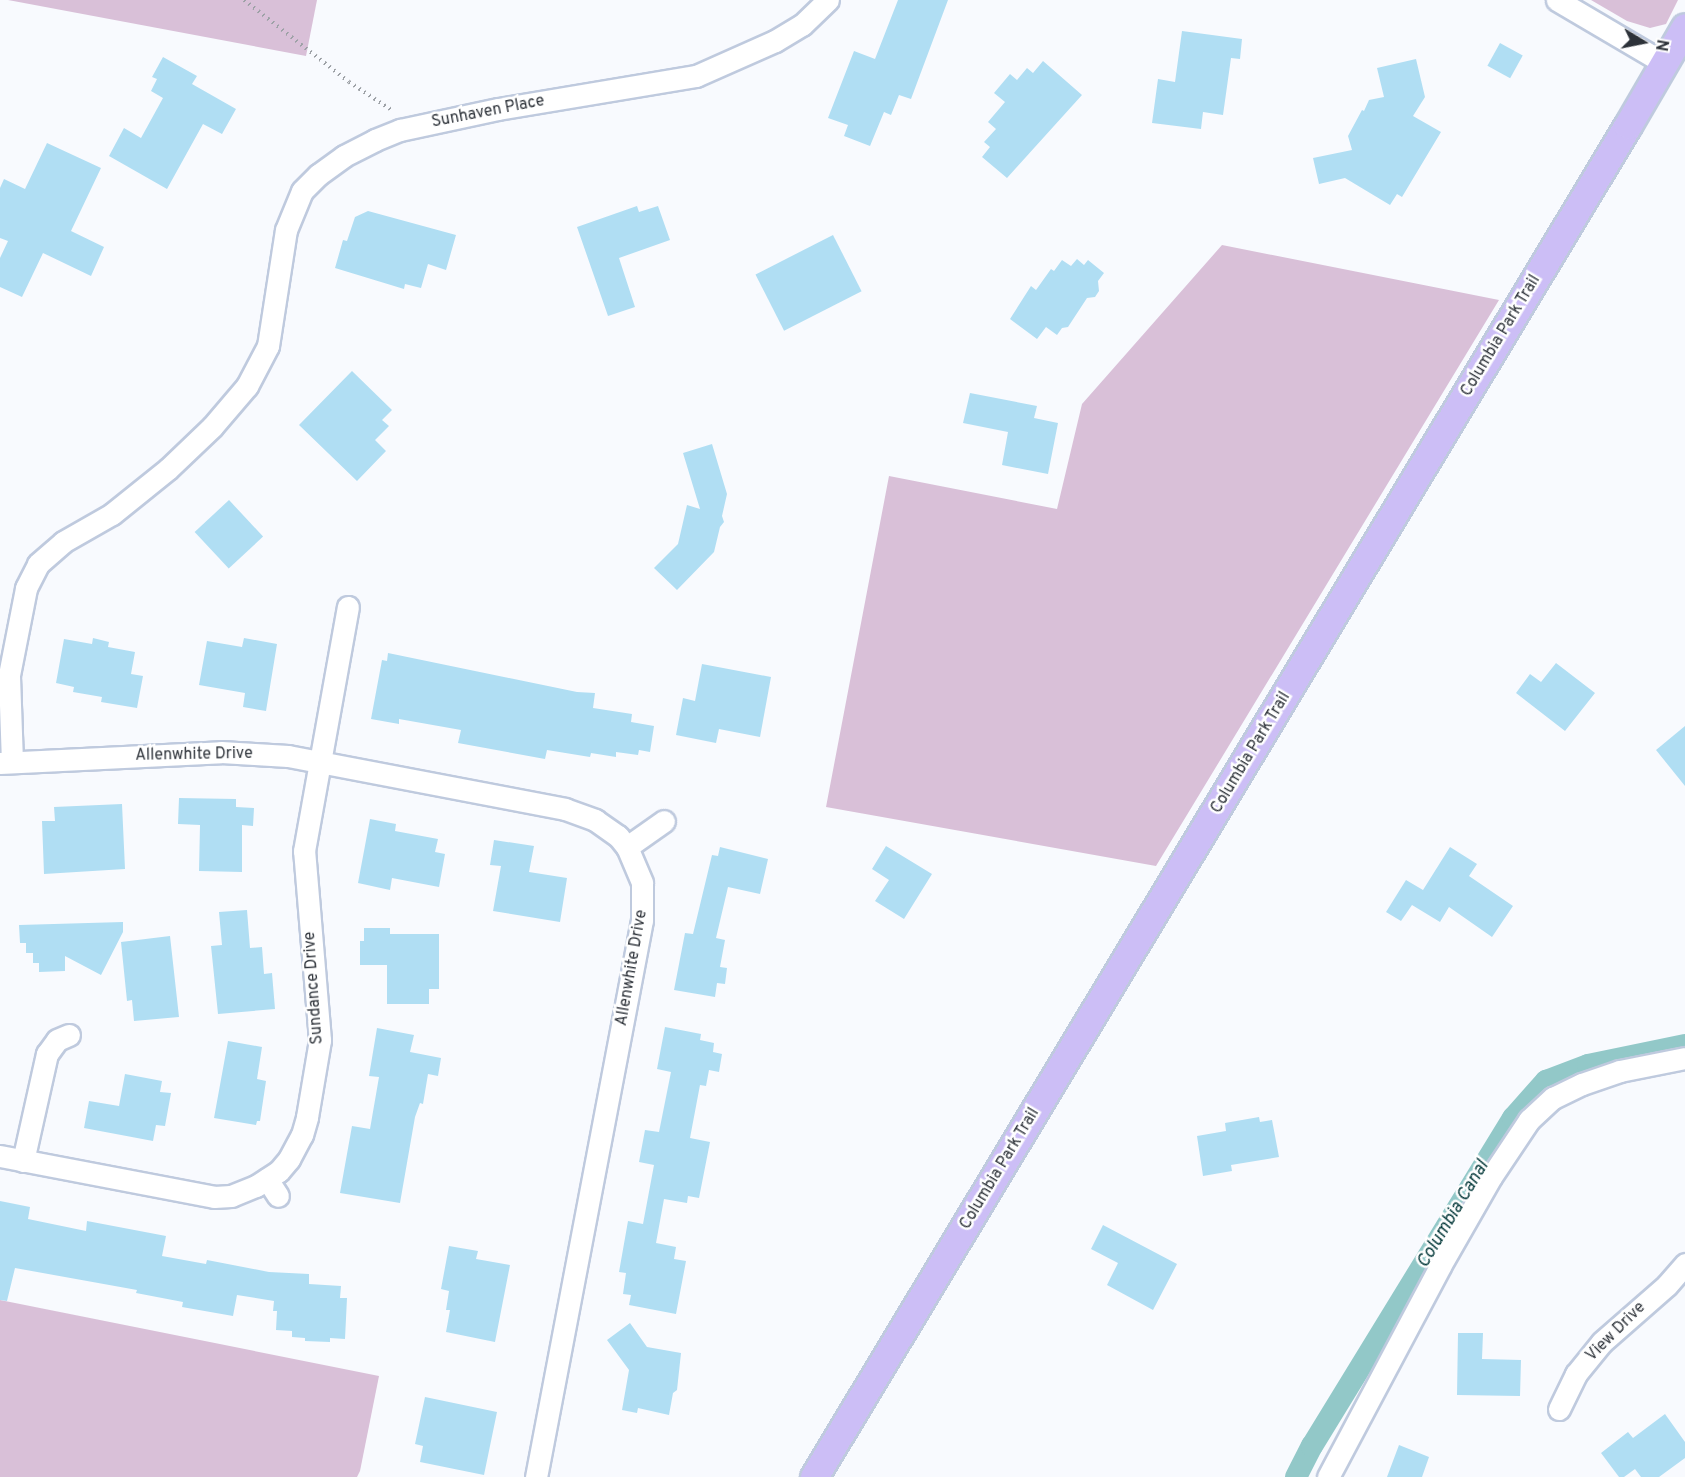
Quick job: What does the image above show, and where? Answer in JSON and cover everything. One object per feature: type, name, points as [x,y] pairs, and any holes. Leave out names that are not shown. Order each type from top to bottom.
[{"type":"main road","name":"Columbia Park Trail","points":[[814,1477],[1685,27]]},
{"type":"street","name":"Sunhaven Place","points":[[6,763],[9,675],[26,588],[38,564],[63,542],[112,514],[168,470],[212,427],[247,386],[268,346],[286,230],[302,191],[318,175],[344,156],[375,140],[417,126],[498,109],[696,76],[774,41],[802,25],[828,0]]},
{"type":"street","points":[[1557,0],[1664,63]]},
{"type":"street","name":"Sundance Drive","points":[[0,1156],[214,1197],[273,1188],[302,1135],[320,1040],[304,865],[305,838],[348,607]]},
{"type":"street","name":"Allenwhite Drive","points":[[6,763],[221,752],[277,755],[565,808],[595,820],[618,836],[627,847],[642,883],[642,920],[536,1477]]},
{"type":"street","points":[[627,847],[664,821]]},
{"type":"street","points":[[23,1161],[47,1054],[57,1040],[69,1035]]},
{"type":"street","points":[[1328,1477],[1440,1266],[1491,1177],[1529,1120],[1553,1098],[1582,1084],[1620,1071],[1685,1058]]},
{"type":"street","name":"View Drive","points":[[1559,1409],[1575,1374],[1602,1342],[1667,1285],[1685,1264]]},
{"type":"path","points":[[244,0],[349,82],[417,126]]},
{"type":"shaded area","points":[[8,0],[317,0],[306,56]]},
{"type":"shaded area","points":[[1591,0],[1678,0],[1666,24],[1650,28],[1627,21]]},
{"type":"shaded area","points":[[1222,245],[1499,300],[1156,866],[826,807],[889,476],[1057,509],[1082,404]]},
{"type":"shaded area","points":[[0,1300],[379,1376],[360,1471],[357,1477],[0,1477]]},
{"type":"building","points":[[898,0],[948,0],[911,99],[899,95],[891,115],[884,112],[870,146],[844,136],[848,125],[828,118],[854,51],[875,59]]},
{"type":"building","points":[[1182,31],[1242,39],[1240,59],[1231,58],[1223,115],[1203,112],[1201,129],[1152,123],[1158,79],[1175,82]]},
{"type":"building","points":[[1500,43],[1523,56],[1510,78],[1487,66]]},
{"type":"building","points":[[163,57],[197,76],[192,84],[236,109],[222,134],[203,124],[167,189],[109,156],[124,128],[141,138],[163,98],[151,91],[157,79],[152,77]]},
{"type":"building","points":[[1416,59],[1425,97],[1413,116],[1441,132],[1402,197],[1397,194],[1390,205],[1345,178],[1319,184],[1313,158],[1352,150],[1348,136],[1362,110],[1364,111],[1369,100],[1384,97],[1377,68]]},
{"type":"building","points":[[1043,61],[1082,95],[1007,178],[982,157],[990,147],[984,142],[996,129],[988,122],[1005,102],[994,93],[1010,74],[1017,80],[1027,68],[1033,73]]},
{"type":"building","points":[[47,143],[101,168],[71,231],[104,247],[91,276],[43,253],[22,297],[0,287],[0,258],[8,241],[0,238],[0,188],[4,179],[25,189]]},
{"type":"building","points":[[637,206],[639,212],[658,206],[670,240],[619,258],[635,307],[608,316],[577,227]]},
{"type":"building","points":[[368,211],[456,235],[446,270],[428,264],[421,288],[405,284],[404,289],[335,268],[343,240],[347,241],[355,217]]},
{"type":"building","points":[[833,235],[862,291],[784,331],[755,274]]},
{"type":"building","points":[[1077,259],[1084,265],[1088,260],[1104,273],[1098,281],[1099,291],[1095,297],[1087,298],[1068,327],[1062,328],[1057,335],[1046,327],[1037,339],[1010,319],[1031,286],[1036,290],[1051,269],[1054,271],[1062,260],[1071,266]]},
{"type":"building","points":[[352,371],[392,410],[382,420],[389,426],[375,440],[386,451],[357,481],[299,425]]},
{"type":"building","points":[[970,393],[1037,406],[1034,418],[1058,423],[1048,474],[1002,465],[1008,432],[963,423]]},
{"type":"building","points":[[712,444],[727,494],[722,516],[724,522],[720,527],[714,552],[677,590],[654,568],[678,544],[687,505],[700,509],[683,453]]},
{"type":"building","points":[[229,500],[263,537],[229,569],[195,532]]},
{"type":"building","points":[[93,638],[109,642],[108,647],[135,652],[131,674],[143,676],[137,708],[101,702],[102,697],[73,692],[74,687],[56,683],[64,639],[92,644]]},
{"type":"building","points":[[244,638],[277,644],[266,711],[243,707],[245,693],[199,685],[207,641],[242,647]]},
{"type":"building","points":[[388,653],[577,692],[595,693],[593,708],[632,714],[631,722],[654,726],[650,752],[639,750],[638,755],[616,752],[616,757],[591,753],[590,757],[547,750],[545,759],[458,743],[461,730],[399,719],[399,724],[371,719],[382,660],[387,661]]},
{"type":"building","points":[[1556,663],[1595,693],[1565,731],[1516,693],[1530,674],[1541,682]]},
{"type":"building","points":[[702,664],[771,677],[760,737],[719,729],[716,743],[676,735],[683,698],[695,701]]},
{"type":"building","points":[[1685,726],[1685,786],[1656,750]]},
{"type":"building","points":[[179,798],[236,799],[236,807],[254,808],[253,826],[242,825],[242,872],[199,871],[200,825],[178,824]]},
{"type":"building","points":[[122,804],[125,869],[44,874],[42,821],[55,821],[54,807]]},
{"type":"building","points":[[370,819],[396,824],[395,831],[438,839],[435,852],[445,854],[439,887],[392,878],[390,890],[358,883]]},
{"type":"building","points":[[494,840],[534,846],[529,872],[567,878],[560,922],[493,911],[501,866],[490,865]]},
{"type":"building","points":[[886,846],[932,874],[904,919],[875,901],[889,880],[872,869]]},
{"type":"building","points":[[720,847],[768,859],[760,894],[728,887],[716,938],[725,940],[720,967],[727,968],[725,984],[717,983],[715,997],[674,990],[685,933],[693,934],[712,855],[718,856]]},
{"type":"building","points":[[1450,847],[1477,864],[1469,876],[1513,906],[1492,937],[1449,907],[1440,922],[1412,905],[1401,921],[1386,912],[1406,880],[1423,890]]},
{"type":"building","points":[[247,910],[250,948],[262,947],[264,974],[272,973],[275,1009],[218,1014],[211,946],[222,945],[219,912]]},
{"type":"building","points":[[123,922],[123,932],[101,975],[65,956],[65,971],[39,972],[39,963],[33,963],[33,953],[26,953],[26,943],[20,943],[19,925]]},
{"type":"building","points":[[364,928],[390,928],[390,934],[439,934],[439,989],[429,989],[429,1004],[387,1004],[387,965],[360,965],[360,941],[364,941]]},
{"type":"building","points":[[170,936],[179,1017],[134,1021],[132,1000],[127,1001],[121,942]]},
{"type":"building","points":[[665,1027],[701,1034],[700,1040],[714,1043],[713,1052],[722,1054],[719,1072],[709,1070],[706,1086],[700,1085],[690,1138],[710,1142],[699,1198],[688,1196],[687,1203],[664,1199],[656,1243],[676,1247],[674,1259],[686,1261],[676,1314],[629,1305],[631,1295],[623,1294],[626,1273],[619,1272],[628,1221],[643,1224],[654,1165],[639,1162],[645,1130],[659,1132],[671,1072],[657,1069]]},
{"type":"building","points":[[377,1028],[414,1035],[410,1052],[441,1058],[438,1076],[428,1074],[423,1104],[420,1103],[415,1117],[400,1203],[340,1193],[352,1126],[370,1129],[379,1077],[369,1076]]},
{"type":"building","points":[[228,1041],[262,1047],[257,1079],[266,1081],[260,1121],[257,1121],[256,1125],[214,1118]]},
{"type":"building","points":[[125,1074],[162,1081],[160,1092],[171,1093],[165,1126],[156,1125],[153,1141],[84,1128],[89,1101],[119,1106]]},
{"type":"building","points":[[1259,1117],[1260,1122],[1272,1120],[1279,1157],[1231,1165],[1232,1171],[1203,1176],[1197,1136],[1226,1131],[1225,1123]]},
{"type":"building","points":[[0,1201],[30,1207],[28,1219],[86,1231],[87,1221],[166,1236],[162,1256],[206,1264],[207,1260],[269,1272],[309,1274],[309,1284],[341,1286],[340,1298],[347,1298],[345,1339],[330,1338],[330,1342],[305,1341],[305,1338],[292,1337],[292,1331],[276,1330],[277,1311],[273,1311],[274,1301],[237,1295],[233,1316],[182,1307],[183,1302],[136,1293],[137,1290],[15,1268],[7,1301],[0,1300]]},
{"type":"building","points":[[1103,1225],[1177,1264],[1153,1310],[1107,1285],[1118,1263],[1091,1249]]},
{"type":"building","points":[[449,1246],[478,1251],[476,1259],[510,1265],[495,1342],[446,1332],[450,1310],[446,1310],[449,1291],[441,1289]]},
{"type":"building","points":[[630,1323],[647,1347],[681,1353],[677,1390],[673,1393],[669,1415],[638,1408],[637,1413],[622,1410],[629,1370],[607,1340]]},
{"type":"building","points":[[1458,1333],[1483,1333],[1482,1359],[1521,1360],[1520,1396],[1457,1395]]},
{"type":"building","points":[[425,1397],[497,1412],[484,1475],[420,1462],[423,1446],[415,1444]]},
{"type":"building","points":[[1665,1414],[1685,1442],[1685,1458],[1659,1477],[1641,1477],[1635,1469],[1624,1477],[1619,1477],[1601,1453],[1628,1432],[1633,1438]]},
{"type":"building","points":[[1399,1445],[1429,1457],[1422,1477],[1387,1477]]},
{"type":"waterway","name":"Columbia Canal","points":[[1296,1477],[1312,1446],[1513,1118],[1546,1081],[1588,1065],[1685,1045]]}]
